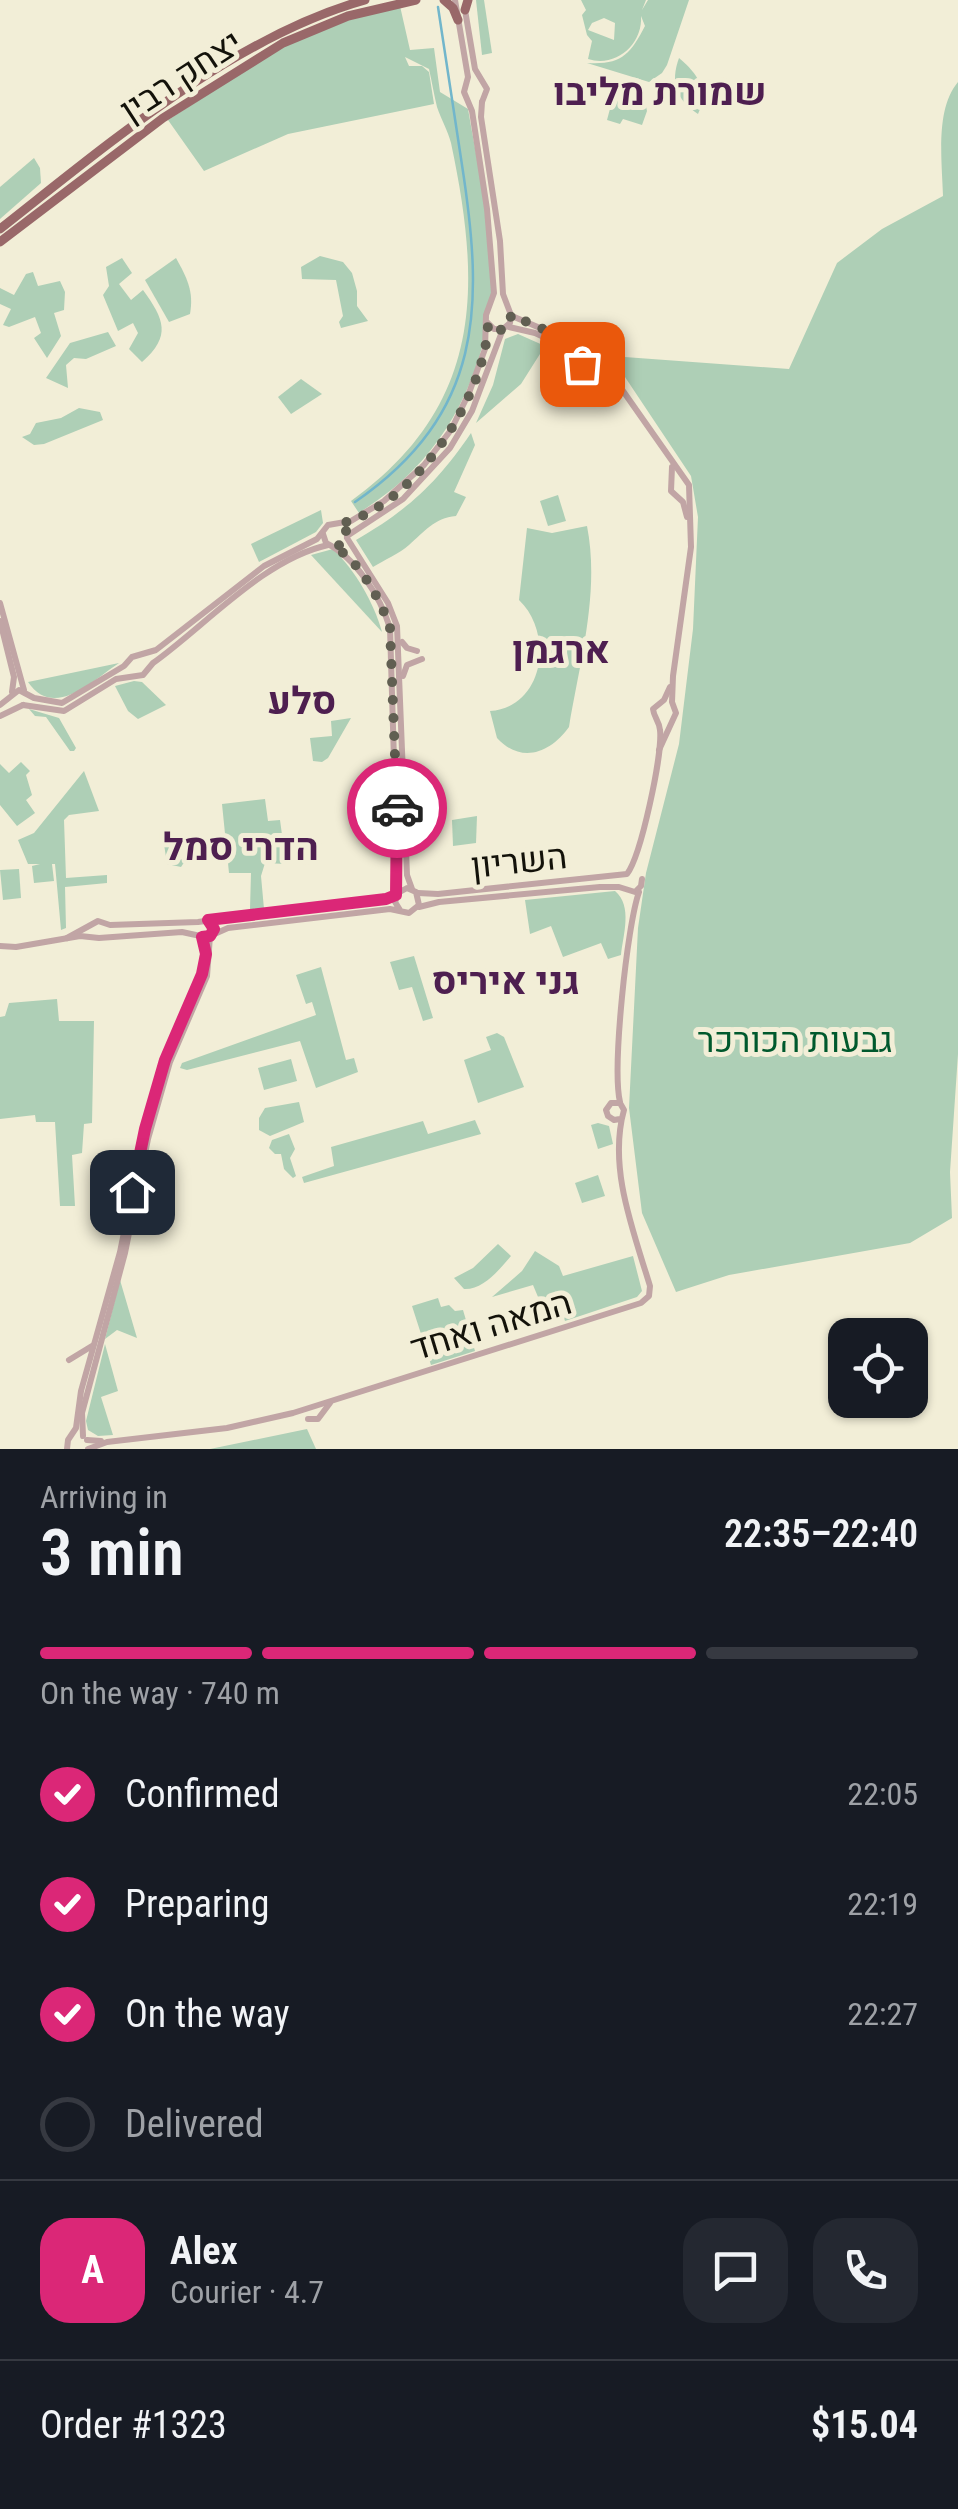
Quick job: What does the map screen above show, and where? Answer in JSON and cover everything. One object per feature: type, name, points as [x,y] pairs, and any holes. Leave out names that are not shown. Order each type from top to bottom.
[{"type":"main road","name":"יצחק רבין","points":[[0,229],[124,134],[222,67],[299,23],[366,0]]},
{"type":"main road","name":"יצחק רבין","points":[[0,242],[163,118],[283,43],[334,21],[416,0]]},
{"type":"main road","points":[[444,0],[458,20]]},
{"type":"street","points":[[0,705],[19,690],[46,702],[62,703],[134,656],[156,650],[264,566],[324,533],[330,524],[361,516],[396,492],[442,442],[469,394],[485,349],[494,293],[492,242],[464,92],[467,84],[456,0]]},
{"type":"street","points":[[0,620],[14,676],[14,704],[64,711],[116,679],[144,675],[269,573],[331,546],[342,545],[347,537],[403,499],[450,448],[472,411],[509,311],[481,117],[482,102],[488,92],[475,69],[466,3]]},
{"type":"street","points":[[467,84],[474,80],[482,82]]},
{"type":"street","points":[[468,100],[482,102]]},
{"type":"street","points":[[488,312],[496,305],[582,346],[594,345],[689,485],[690,566],[668,701],[676,713],[659,750],[639,850],[623,880],[632,916]]},
{"type":"street","points":[[488,324],[494,329],[535,333],[577,355],[582,364],[620,386]]},
{"type":"street","points":[[577,355],[582,346]]},
{"type":"street","points":[[590,366],[600,355]]},
{"type":"street","points":[[669,458],[671,491],[685,508],[690,533]]},
{"type":"street","points":[[672,482],[684,479]]},
{"type":"street","points":[[679,497],[688,493]]},
{"type":"street","points":[[339,524],[388,603],[404,646],[420,655],[407,666],[402,682]]},
{"type":"street","points":[[324,533],[331,546],[346,554],[366,581],[390,628],[396,758],[396,904],[400,910]]},
{"type":"street","points":[[0,603],[25,693],[22,706]]},
{"type":"street","points":[[0,946],[68,938],[205,935],[228,928],[400,910],[409,913],[418,908],[407,874],[398,633]]},
{"type":"street","points":[[142,656],[148,668]]},
{"type":"street","points":[[128,663],[128,671],[135,676]]},
{"type":"street","points":[[659,750],[658,721],[653,708],[656,702],[668,701]]},
{"type":"street","points":[[0,716],[22,706]]},
{"type":"street","points":[[658,721],[669,722]]},
{"type":"street","points":[[396,758],[375,777],[396,786]]},
{"type":"street","points":[[617,1103],[606,1110],[616,1119],[624,1110],[617,1103],[632,916],[642,879],[639,850]]},
{"type":"street","points":[[627,874],[636,873],[642,879]]},
{"type":"street","name":"השריון","points":[[415,891],[438,894],[627,874]]},
{"type":"street","name":"השריון","points":[[418,908],[439,902],[600,886],[626,889]]},
{"type":"street","points":[[626,889],[635,892],[640,888]]},
{"type":"street","points":[[68,938],[98,920],[106,924],[198,922],[386,899],[404,889],[415,891]]},
{"type":"street","points":[[58,1449],[73,1436],[93,1345],[120,1252],[145,1129],[168,1051],[202,974],[205,935],[214,926],[208,920]]},
{"type":"street","points":[[88,1449],[82,1413],[125,1253],[150,1132],[172,1058],[208,976],[205,935],[198,922]]},
{"type":"street","points":[[99,937],[107,931],[106,924]]},
{"type":"street","points":[[91,925],[90,932],[99,937]]},
{"type":"street","points":[[0,954],[16,946]]},
{"type":"street","name":"המאה ואחד","points":[[88,1449],[107,1442],[227,1428],[315,1408],[641,1303],[649,1296],[650,1286],[625,1199],[616,1119]]},
{"type":"street","points":[[69,1360],[93,1345]]},
{"type":"street","points":[[315,1408],[316,1420],[308,1420],[305,1414],[315,1408]]},
{"type":"street","name":"המאה ואחד","points":[[278,1417],[294,1415],[308,1420]]},
{"type":"street","name":"המאה ואחד","points":[[73,1436],[107,1442]]},
{"type":"green space","points":[[476,0],[484,0],[492,53],[482,55]]},
{"type":"green space","points":[[581,0],[646,0],[642,10],[648,0],[689,0],[667,65],[649,82],[587,63],[608,62],[623,56],[634,44],[645,26],[641,16],[638,36],[626,51],[598,61],[588,59],[592,41],[582,15],[586,10]],"holes":[[[604,18],[615,23],[614,40],[588,30],[592,23]]]},
{"type":"green space","points":[[400,6],[410,50],[434,48],[440,92],[468,109],[487,217],[492,282],[484,341],[449,424],[407,476],[359,513],[351,501],[394,464],[427,426],[449,384],[462,341],[468,295],[461,196],[451,143],[437,107],[429,69],[405,57],[409,66],[422,66],[429,72],[434,104],[288,134],[204,171],[168,120],[280,48],[361,15]]},
{"type":"green space","points":[[679,58],[700,83],[698,114],[677,90]]},
{"type":"green space","name":"גבעות הכורכר","points":[[958,82],[958,1054],[950,1172],[952,1218],[910,1243],[729,1275],[676,1292],[642,1213],[629,1108],[638,928],[646,873],[679,744],[693,629],[698,517],[691,476],[611,356],[789,369],[837,263],[882,229],[943,196],[943,121]]},
{"type":"green space","points":[[621,90],[644,97],[647,111],[642,125],[623,119],[620,124],[607,120]]},
{"type":"green space","points":[[34,158],[40,168],[41,183],[0,219],[0,187]]},
{"type":"green space","points":[[320,256],[343,262],[352,273],[357,306],[368,321],[341,328],[343,316],[336,280],[302,279],[301,267]]},
{"type":"green space","points":[[122,258],[132,273],[119,284],[131,300],[143,290],[162,327],[158,344],[142,362],[129,349],[138,333],[133,323],[118,331],[103,295],[109,286],[106,267]]},
{"type":"green space","points":[[176,258],[189,285],[191,306],[190,314],[169,322],[145,280]]},
{"type":"green space","points":[[33,272],[38,286],[60,281],[65,292],[64,310],[54,313],[61,336],[47,358],[34,338],[41,333],[35,317],[9,327],[3,325],[11,309],[0,304],[0,288],[14,295],[26,274]]},
{"type":"green space","points":[[108,332],[116,346],[86,359],[74,358],[66,365],[68,388],[46,378],[70,343]]},
{"type":"green space","points":[[518,334],[545,346],[521,384],[476,423],[493,385],[505,339]]},
{"type":"green space","points":[[301,379],[322,394],[291,414],[278,397]]},
{"type":"green space","points":[[79,408],[100,412],[103,420],[44,444],[34,445],[22,437],[30,434],[36,423],[61,418]]},
{"type":"green space","points":[[471,433],[475,445],[454,492],[466,497],[456,516],[435,523],[405,548],[373,567],[356,540],[420,494]]},
{"type":"green space","points":[[558,495],[566,521],[548,526],[540,501]]},
{"type":"green space","points":[[321,510],[323,523],[316,532],[259,562],[251,544]]},
{"type":"green space","points":[[587,526],[590,601],[569,727],[545,749],[516,751],[497,738],[490,711],[523,697],[538,666],[537,631],[519,600],[527,528],[552,533]]},
{"type":"green space","points":[[333,549],[363,587],[382,632],[311,555]]},
{"type":"green space","points":[[119,663],[85,687],[61,697],[49,698],[38,693],[28,682]]},
{"type":"green space","points":[[142,682],[166,705],[138,719],[128,711],[115,686]]},
{"type":"green space","points":[[29,709],[59,718],[76,748],[74,751],[70,751],[46,717],[35,716]]},
{"type":"green space","points":[[351,718],[328,758],[313,761],[310,738],[332,736],[331,721]]},
{"type":"green space","points":[[21,762],[30,771],[26,775],[32,795],[26,800],[35,813],[17,826],[0,805],[0,764],[9,773]]},
{"type":"green space","points":[[84,771],[99,811],[69,815],[64,820],[66,878],[107,875],[107,883],[65,887],[66,928],[61,930],[55,864],[54,881],[34,883],[32,866],[40,864],[28,864],[18,840],[34,833]]},
{"type":"green space","points":[[265,799],[268,821],[280,820],[286,864],[265,863],[261,876],[264,909],[250,909],[251,873],[229,873],[222,804]]},
{"type":"green space","points":[[477,816],[476,843],[453,846],[452,820]]},
{"type":"green space","points":[[225,840],[225,856],[181,867],[167,864],[164,844],[172,843],[176,860],[203,857],[203,843]]},
{"type":"green space","points":[[19,869],[21,898],[3,900],[0,870]]},
{"type":"green space","points":[[615,891],[625,913],[621,955],[608,959],[601,943],[563,957],[551,926],[530,934],[525,900]]},
{"type":"green space","points":[[414,956],[433,1018],[423,1021],[412,987],[399,990],[390,962]]},
{"type":"green space","points":[[321,967],[346,1060],[354,1058],[358,1072],[316,1088],[300,1041],[187,1070],[180,1068],[182,1063],[316,1015],[312,1002],[306,1004],[296,975]]},
{"type":"green space","points":[[57,999],[59,1021],[94,1021],[92,1123],[84,1124],[82,1153],[72,1155],[75,1206],[60,1206],[55,1122],[36,1122],[35,1115],[0,1119],[0,1017],[5,1016],[9,1003]]},
{"type":"green space","points":[[497,1033],[504,1037],[524,1087],[478,1103],[464,1060],[491,1050],[486,1037]]},
{"type":"green space","points":[[291,1059],[297,1081],[264,1090],[258,1068]]},
{"type":"green space","points":[[299,1102],[304,1122],[270,1136],[259,1130],[259,1118],[265,1108]]},
{"type":"green space","points":[[475,1120],[481,1134],[304,1183],[302,1177],[334,1166],[331,1147],[423,1121],[428,1134]]},
{"type":"green space","points":[[591,1125],[609,1126],[613,1144],[598,1149]]},
{"type":"green space","points":[[289,1134],[295,1149],[290,1158],[296,1176],[293,1178],[284,1169],[281,1154],[269,1148],[272,1140]]},
{"type":"green space","points":[[598,1175],[605,1196],[582,1203],[575,1183]]},
{"type":"green space","points":[[498,1244],[511,1256],[484,1283],[464,1289],[454,1278],[473,1268]]},
{"type":"green space","points":[[535,1251],[559,1266],[563,1276],[633,1256],[642,1291],[637,1297],[565,1321],[555,1290],[560,1312],[546,1316],[533,1285],[492,1297],[522,1271]]},
{"type":"green space","points":[[120,1280],[137,1338],[117,1330],[105,1339]]},
{"type":"green space","points":[[438,1298],[441,1307],[449,1305],[455,1311],[463,1310],[475,1351],[431,1365],[412,1306]]},
{"type":"green space","points":[[105,1344],[118,1391],[101,1397],[113,1435],[98,1436],[88,1430],[86,1421]]},
{"type":"green space","points":[[307,1429],[316,1449],[210,1449]]},
{"type":"waterway","points":[[355,502],[398,468],[429,432],[451,394],[465,353],[472,311],[473,265],[438,7]]},
{"type":"way so far","points":[[397,808],[390,628],[366,581],[346,554],[333,546],[342,545],[346,538],[346,530],[339,524],[372,510],[396,492],[442,442],[469,394],[485,349],[488,324],[502,330],[510,323],[511,315],[582,346],[577,355],[582,364]]},
{"type":"district","name":"שמורת מליבו","points":[[660,92]]},
{"type":"district","name":"ארגמן","points":[[561,650]]},
{"type":"district","name":"סלע","points":[[302,701]]},
{"type":"district","name":"הדרי סמל","points":[[241,847]]},
{"type":"district","name":"גני איריס","points":[[506,981]]},
{"type":"route","points":[[132,1192],[165,1060],[202,974],[206,954],[202,937],[210,936],[214,929],[208,920],[391,898],[398,893],[397,808]]}]
